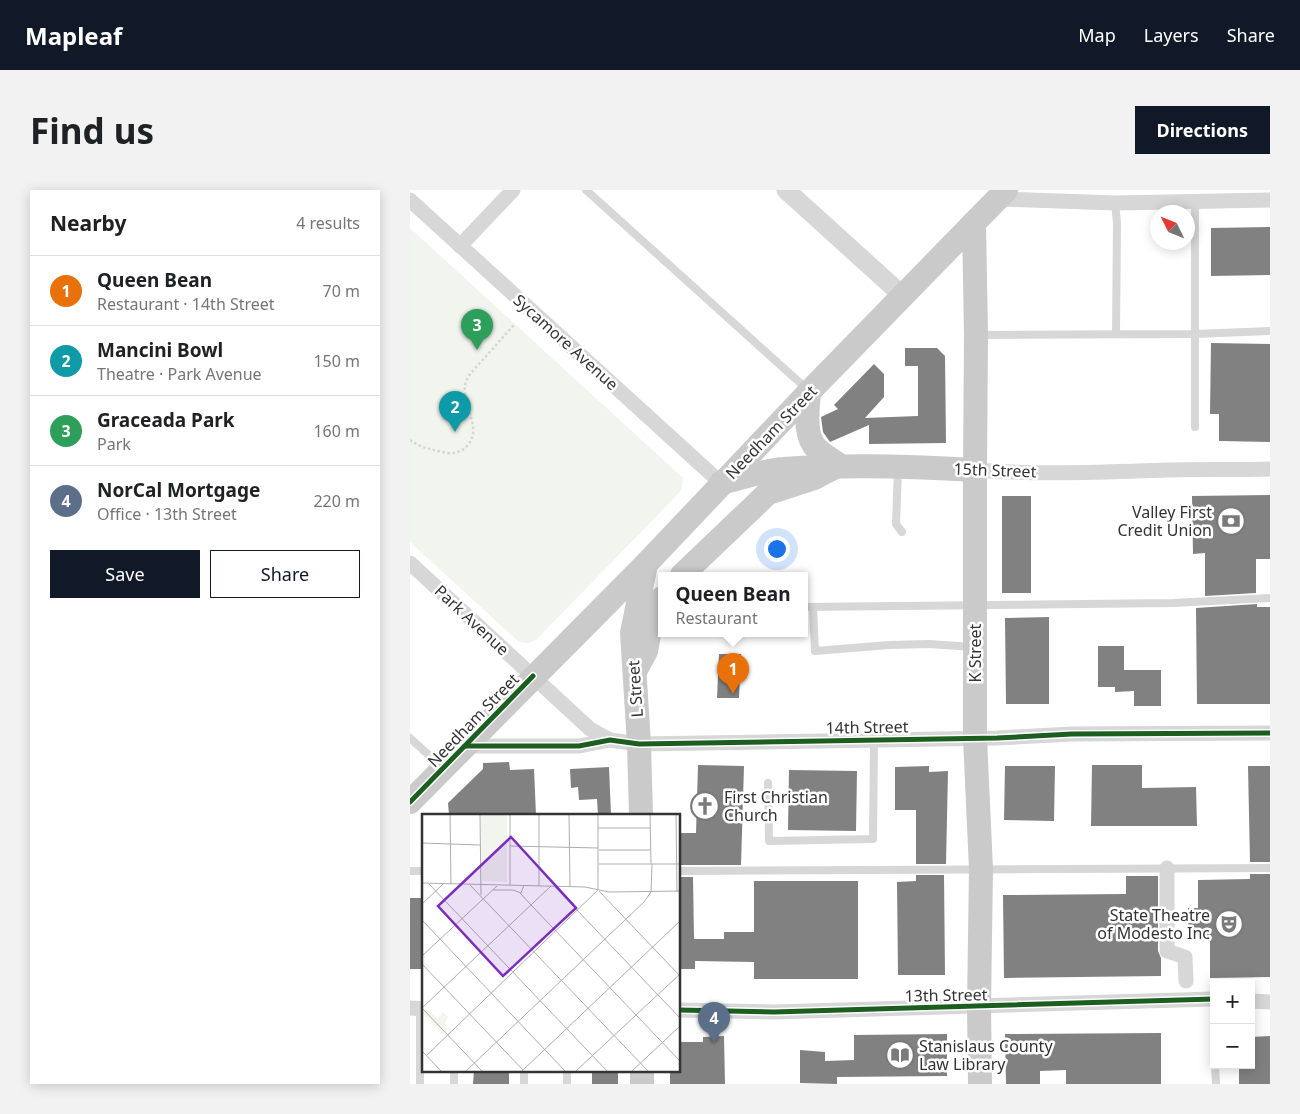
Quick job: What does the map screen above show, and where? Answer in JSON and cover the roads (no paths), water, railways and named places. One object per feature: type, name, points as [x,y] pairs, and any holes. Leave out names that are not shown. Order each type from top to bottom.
[{"type":"main road","name":"Needham Street","points":[[410,802],[646,564],[721,483],[999,195]]},
{"type":"main road","name":"K Street","points":[[974,223],[976,334],[974,606],[975,738],[981,869],[980,1084]]},
{"type":"main road","points":[[685,572],[768,493],[814,478],[839,466],[816,448],[809,438],[809,392]]},
{"type":"main road","name":"15th Street","points":[[721,483],[783,469],[839,466],[898,466],[975,470]]},
{"type":"main road","name":"L Street","points":[[641,814],[632,633],[646,564]]},
{"type":"main road","points":[[634,673],[646,651],[658,609]]},
{"type":"street","points":[[460,246],[513,190]]},
{"type":"street","points":[[786,190],[903,296]]},
{"type":"street","points":[[999,195],[1115,203],[1270,200]]},
{"type":"street","name":"Sycamore Avenue","points":[[410,200],[721,483]]},
{"type":"street","name":"15th Street","points":[[975,470],[1090,473],[1270,469]]},
{"type":"street","name":"Park Avenue","points":[[410,563],[533,676]]},
{"type":"street","name":"14th Street","points":[[533,676],[590,730],[610,740],[639,744],[975,738],[1072,734],[1270,733]]},
{"type":"street","name":"14th Street","points":[[465,746],[579,746],[610,740]]},
{"type":"street","points":[[1167,868],[1167,951],[1185,957],[1186,981]]},
{"type":"street","name":"13th Street","points":[[680,1010],[774,1012],[1210,999]]},
{"type":"street","points":[[1255,1001],[1270,1002]]},
{"type":"lane","points":[[586,190],[809,392]]},
{"type":"lane","points":[[1195,201],[1195,427]]},
{"type":"lane","points":[[1115,203],[1117,222],[1116,334]]},
{"type":"lane","points":[[976,334],[1195,334],[1270,331]]},
{"type":"lane","points":[[898,466],[896,524],[902,532]]},
{"type":"lane","points":[[808,607],[1173,603],[1270,598]]},
{"type":"lane","points":[[813,607],[815,651],[889,645],[929,644],[975,647]]},
{"type":"lane","points":[[410,738],[443,768]]},
{"type":"lane","points":[[768,782],[769,841],[873,839],[874,740]]},
{"type":"lane","points":[[680,871],[1270,868]]},
{"type":"lane","points":[[418,1009],[420,1084]]},
{"type":"lane","points":[[1215,1069],[1216,1084]]},
{"type":"place","name":"Graceada Park","points":[[477,350]]},
{"type":"place","name":"Mancini Bowl","points":[[455,432]]},
{"type":"place","name":"Valley First Credit Union","points":[[1231,521]]},
{"type":"place","name":"Queen Bean","points":[[733,694]]},
{"type":"place","name":"First Christian Church","points":[[705,806]]},
{"type":"place","name":"State Theatre of Modesto Inc","points":[[1229,924]]},
{"type":"place","name":"NorCal Mortgage","points":[[714,1043]]},
{"type":"place","name":"Stanislaus County Law Library","points":[[900,1055]]}]
